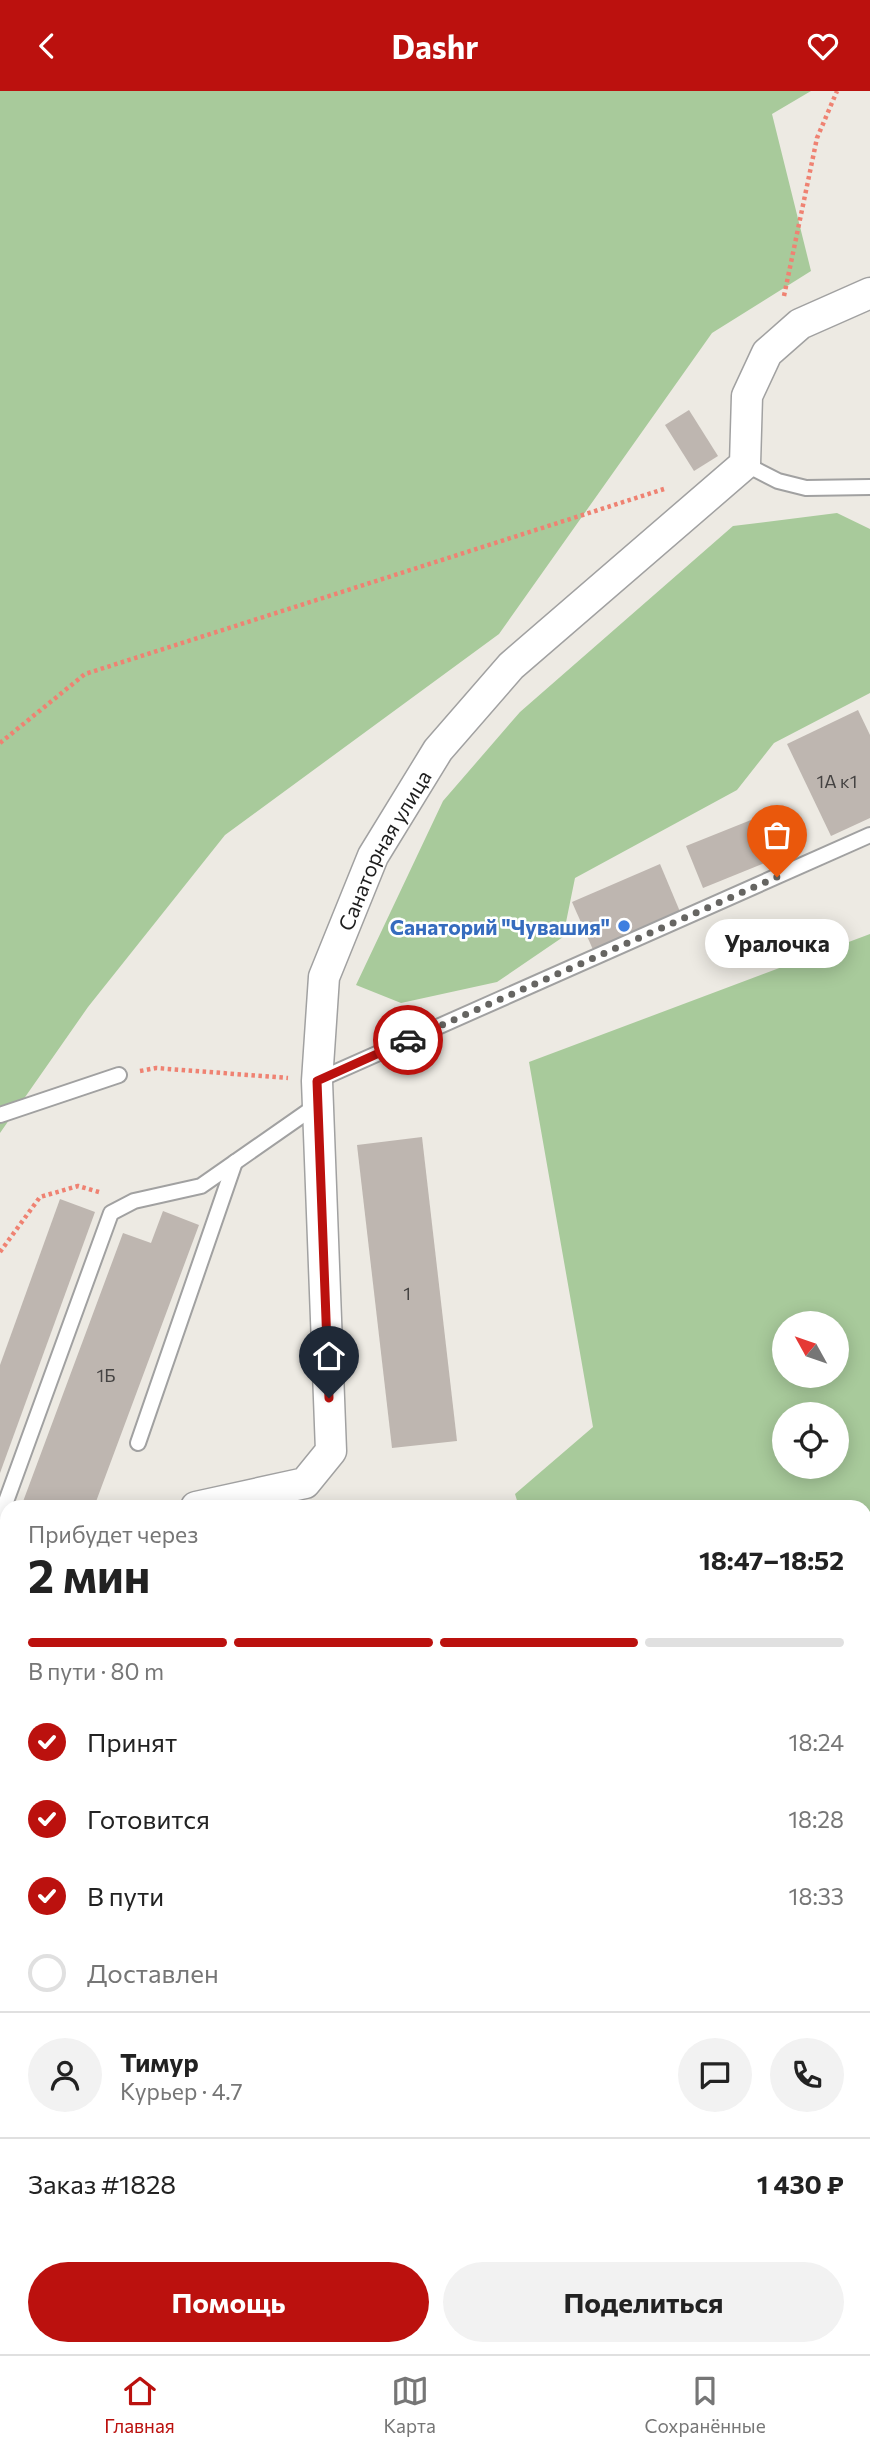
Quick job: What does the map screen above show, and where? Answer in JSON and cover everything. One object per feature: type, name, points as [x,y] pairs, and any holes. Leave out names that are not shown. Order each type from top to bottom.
[{"type":"street","points":[[745,464],[747,396],[767,353],[800,324],[870,293]]},
{"type":"street","name":"Санаторная улица","points":[[228,1500],[306,1483],[331,1451],[317,1093],[324,977],[373,856],[438,750],[511,666],[745,464]]},
{"type":"lane","points":[[745,464],[778,481],[806,488],[870,487]]},
{"type":"lane","points":[[7,1500],[111,1213],[134,1201],[201,1187],[235,1163],[317,1093],[870,835]]},
{"type":"lane","points":[[0,1115],[119,1075]]},
{"type":"lane","points":[[138,1443],[235,1163]]},
{"type":"path","points":[[773,348],[817,138],[837,91]]},
{"type":"path","points":[[0,743],[85,674],[666,489]]},
{"type":"path","points":[[119,1075],[156,1068],[317,1093]]},
{"type":"path","points":[[0,1252],[40,1197],[78,1186],[134,1201]]},
{"type":"green space","points":[[0,91],[811,91],[772,114],[811,271],[712,333],[499,634],[225,835],[88,1007],[0,1133]]},
{"type":"green space","points":[[837,513],[870,529],[870,693],[774,743],[737,790],[575,878],[563,937],[497,982],[401,1003],[356,985],[443,801],[520,712],[733,526]]},
{"type":"green space","points":[[870,934],[870,1500],[517,1500],[515,1494],[593,1427],[529,1062]]},
{"type":"building","points":[[689,410],[718,456],[694,471],[665,425]]},
{"type":"building","points":[[858,710],[870,735],[870,818],[831,836],[787,744]]},
{"type":"building","points":[[751,820],[767,862],[703,888],[686,846]]},
{"type":"building","points":[[660,864],[681,914],[594,952],[572,902]]},
{"type":"building","points":[[422,1137],[457,1441],[392,1448],[357,1145]]},
{"type":"building","points":[[60,1199],[95,1212],[0,1473],[0,1365]]},
{"type":"building","points":[[163,1211],[199,1225],[97,1500],[24,1500],[123,1233],[151,1243]]},
{"type":"way so far","points":[[408,1040],[777,877]]},
{"type":"place","name":"Уралочка","points":[[777,877]]},
{"type":"place","name":"Санаторий \"Чувашия\"","points":[[624,926]]},
{"type":"route","points":[[329,1398],[317,1081],[408,1040]]}]
